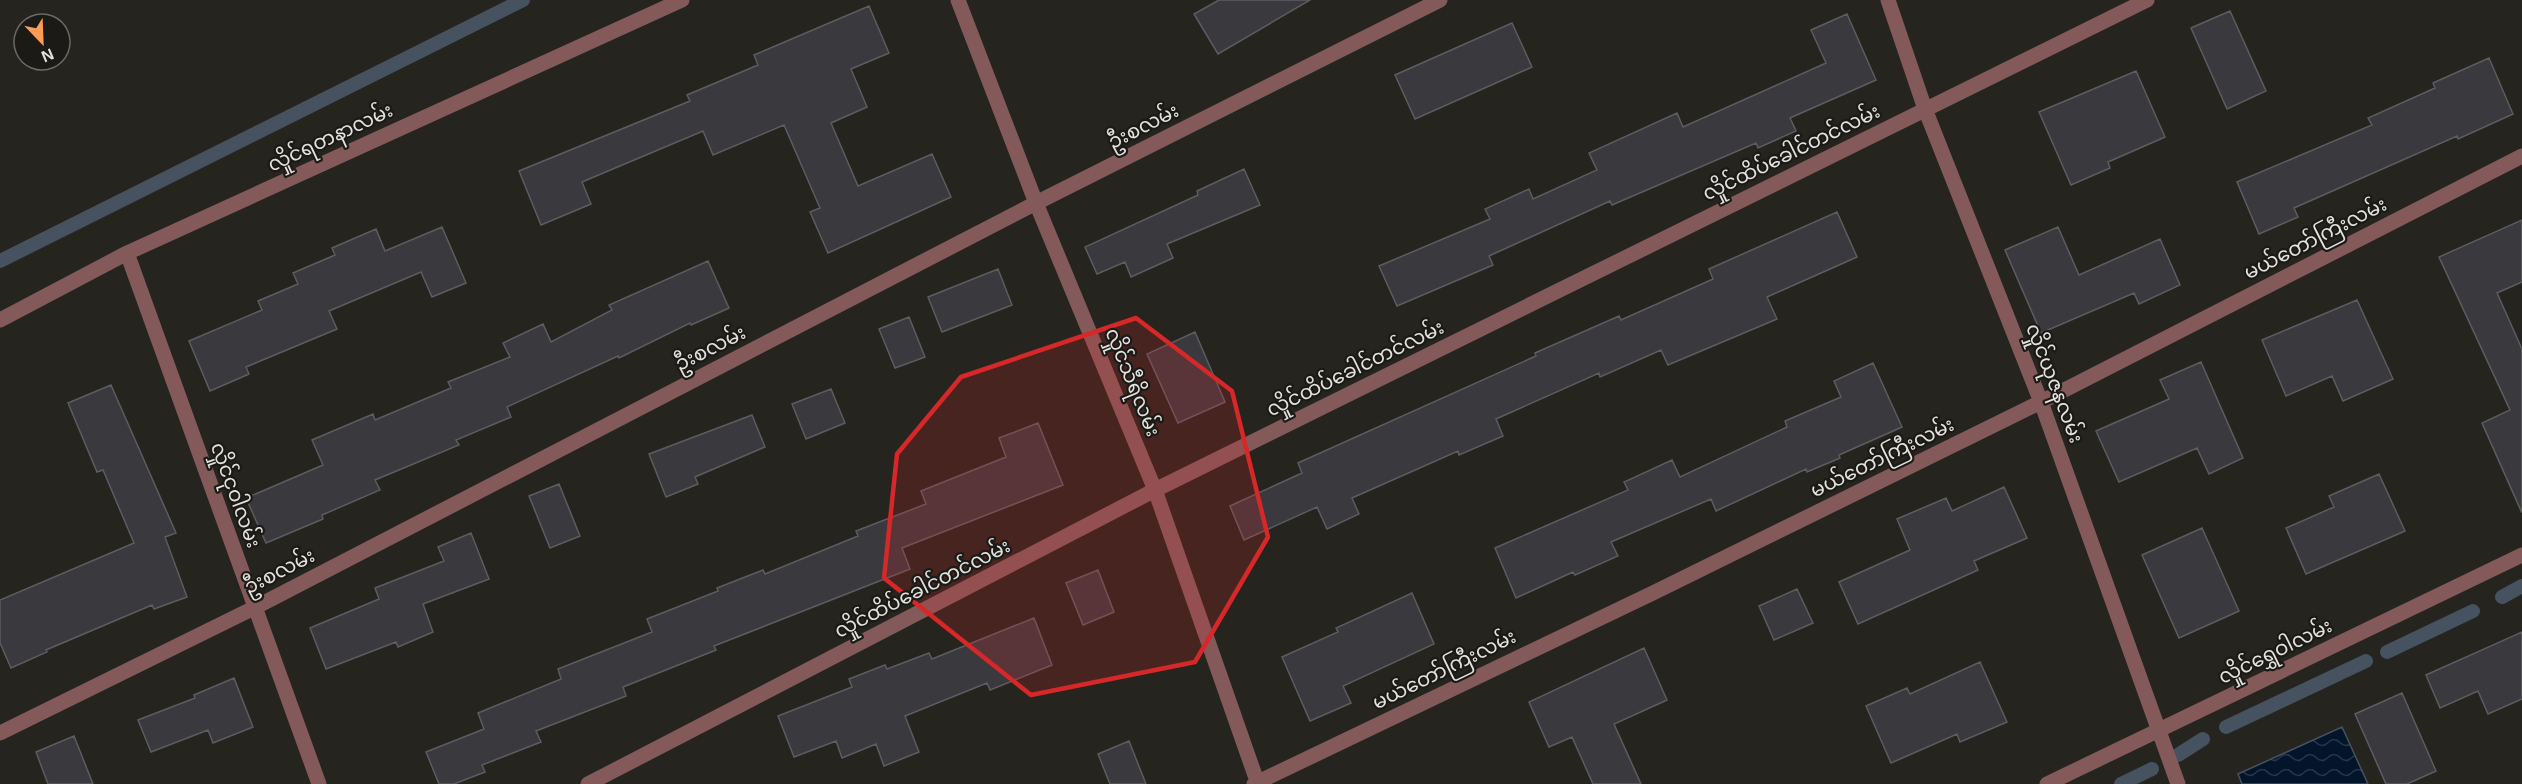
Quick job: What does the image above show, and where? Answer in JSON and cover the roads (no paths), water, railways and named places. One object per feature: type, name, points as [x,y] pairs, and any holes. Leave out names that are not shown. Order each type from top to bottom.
[{"type":"street","name":"လှိုင်ရတနာလမ်း","points":[[0,320],[127,253],[682,0]]},
{"type":"street","name":"လှိုင်သီရိလမ်း","points":[[958,0],[1036,203],[1155,490],[1257,783]]},
{"type":"street","name":"ဦးစလမ်း","points":[[0,733],[254,608],[1036,203],[1440,0]]},
{"type":"street","name":"လှိုင်ယုဇနလမ်း","points":[[1888,0],[1925,109],[2042,402],[2178,784]]},
{"type":"street","name":"လှိုင်ထိပ်ခေါင်တင်လမ်း","points":[[588,784],[1155,490],[2147,0]]},
{"type":"street","name":"မယ်တော်ကြီးလမ်း","points":[[1257,783],[2042,402],[2522,156]]},
{"type":"street","name":"လှိုင်ငုဝါလမ်း","points":[[127,253],[319,784]]},
{"type":"street","name":"လှိုင်ရွှေဝါလမ်း","points":[[2047,784],[2522,555]]},
{"type":"water","points":[[2342,727],[2368,784],[2242,784],[2238,774]]},
{"type":"waterway","points":[[0,261],[523,0]]},
{"type":"waterway","points":[[2502,597],[2522,586]]},
{"type":"waterway","points":[[2387,652],[2473,611]]},
{"type":"waterway","points":[[2226,727],[2366,661]]},
{"type":"waterway","points":[[2178,755],[2203,739]]},
{"type":"waterway","points":[[2121,784],[2152,769]]}]
